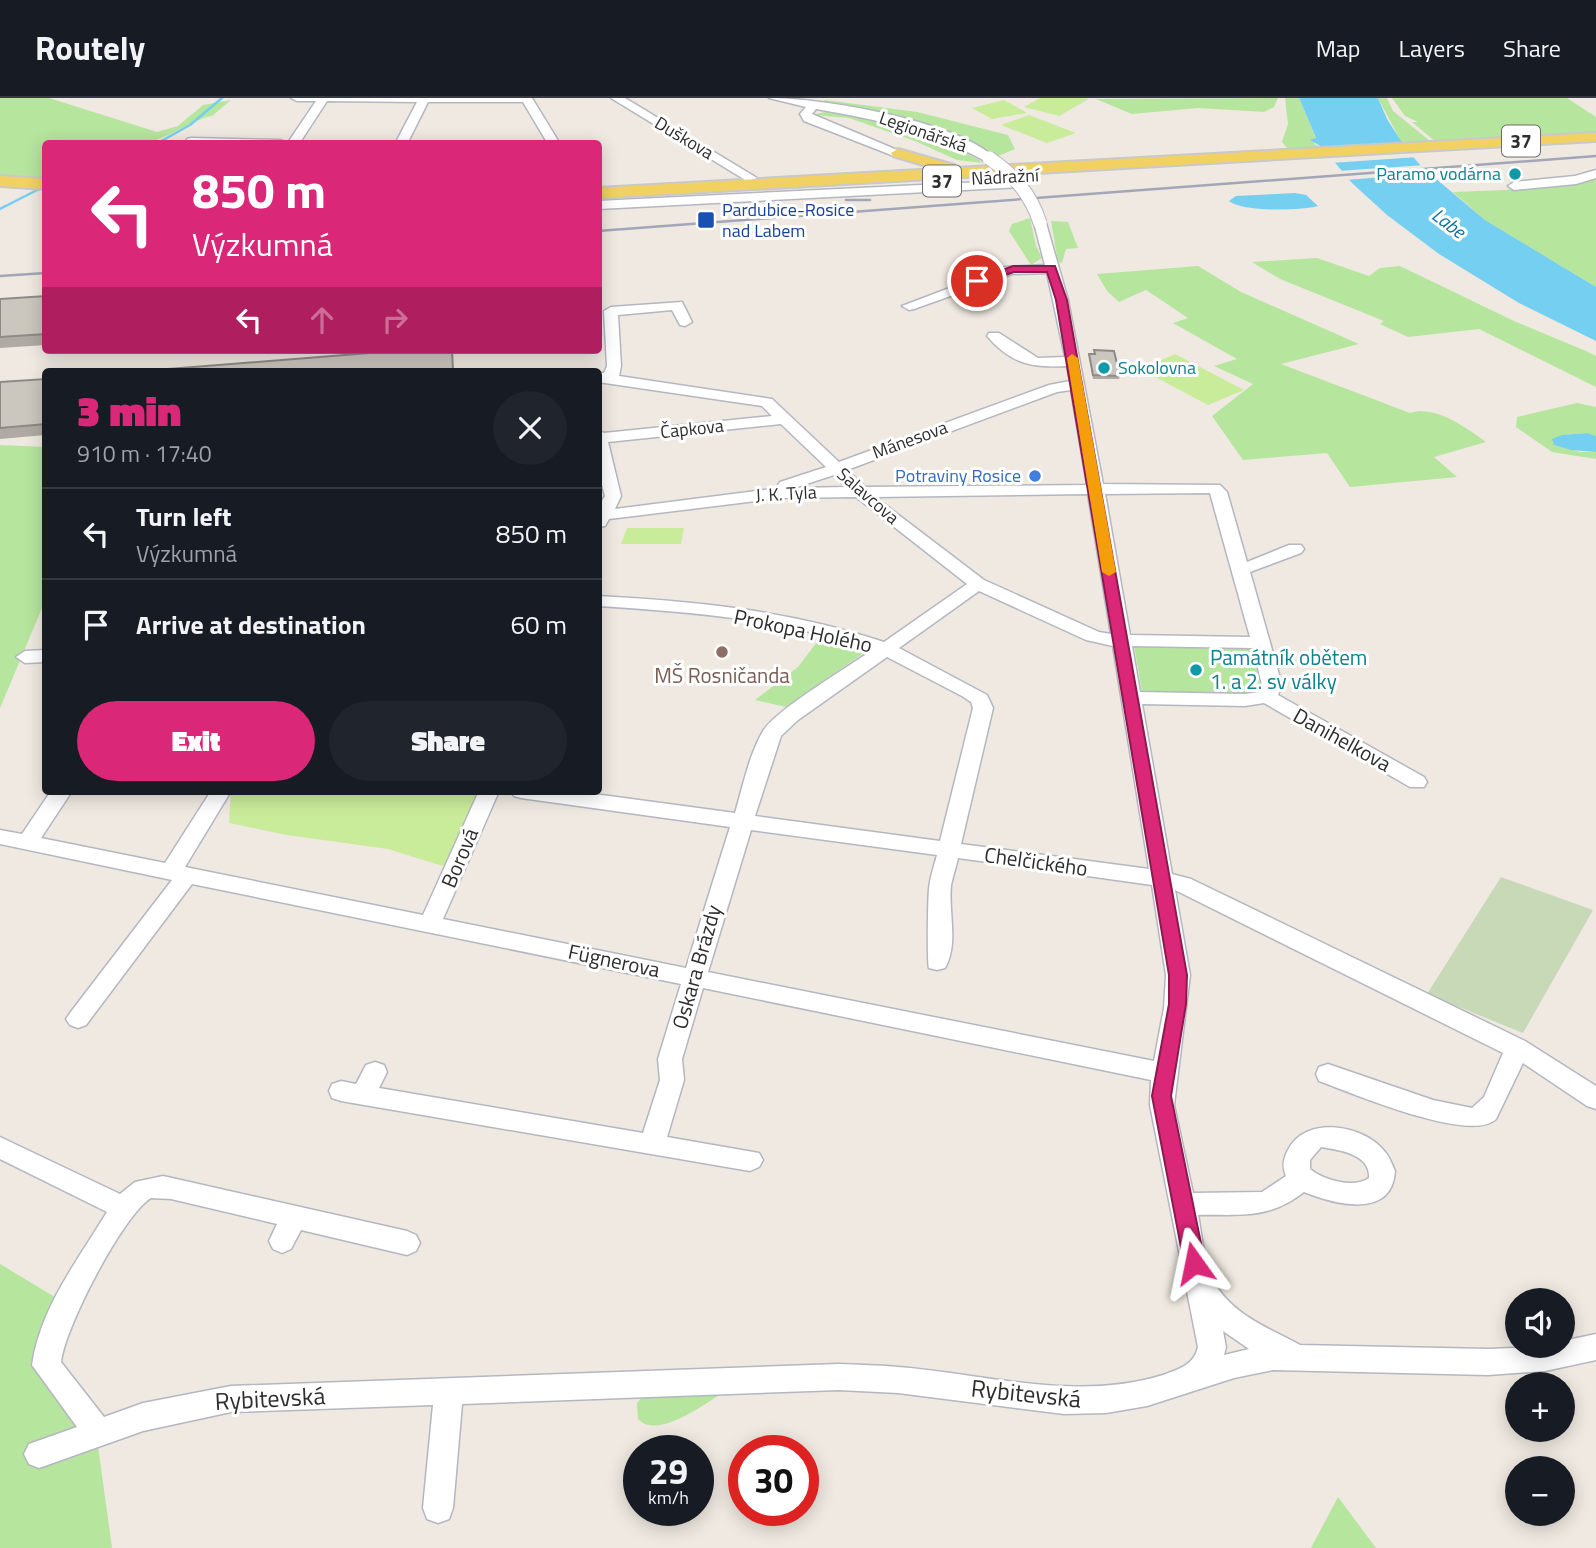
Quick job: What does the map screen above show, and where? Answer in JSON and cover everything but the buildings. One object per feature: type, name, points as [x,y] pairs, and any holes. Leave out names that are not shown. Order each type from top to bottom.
[{"type":"main road","name":"37","points":[[1284,158],[1596,137]]},
{"type":"main road","name":"37","points":[[1448,148],[1596,143]]},
{"type":"main road","points":[[898,153],[954,169],[1003,172]]},
{"type":"main road","points":[[883,185],[924,169],[920,162],[898,153]]},
{"type":"main road","name":"Nádražní","points":[[602,193],[883,185],[1003,172],[1284,158]]},
{"type":"main road","name":"Nádražní","points":[[602,199],[1284,158]]},
{"type":"main road","points":[[0,181],[33,186]]},
{"type":"main road","points":[[0,187],[33,186]]},
{"type":"street","points":[[297,98],[527,98],[552,140]]},
{"type":"street","points":[[295,140],[324,98]]},
{"type":"street","name":"Duškova","points":[[617,98],[751,178]]},
{"type":"street","name":"Legionářská","points":[[775,98],[870,114],[917,126],[965,145],[989,158],[1021,184]]},
{"type":"street","points":[[403,140],[424,99]]},
{"type":"street","name":"Legionářská","points":[[813,104],[806,114],[808,119],[898,153]]},
{"type":"street","points":[[1514,186],[1582,179],[1596,174]]},
{"type":"street","points":[[602,205],[883,185],[1021,184],[1035,206],[1061,300],[1078,384],[1178,981],[1178,1004],[1164,1073],[1162,1105],[1212,1339],[1212,1353],[1203,1369],[1178,1384]]},
{"type":"street","points":[[909,306],[1010,270],[1051,268]]},
{"type":"street","name":"Salavcova","points":[[604,378],[614,366],[611,311],[677,305],[685,322]]},
{"type":"street","points":[[995,336],[1015,352],[1034,362],[1073,361]]},
{"type":"street","name":"Salavcova","points":[[604,378],[764,401],[858,490],[978,584],[1093,636],[1121,640],[1261,643]]},
{"type":"street","name":"Mánesova","points":[[742,497],[836,468],[1054,387],[1078,384]]},
{"type":"street","name":"Čapkova","points":[[602,437],[785,419]]},
{"type":"street","points":[[602,449],[613,493],[612,501],[602,514]]},
{"type":"street","name":"J. K. Tyla","points":[[602,517],[742,497],[858,490],[1095,487],[1216,489],[1240,568]]},
{"type":"street","points":[[1130,698],[1245,700],[1267,697],[1272,685],[1240,568],[1265,563],[1295,550]]},
{"type":"street","name":"Oskara Brázdy","points":[[652,1145],[672,1080],[670,1059],[772,732],[790,716],[978,584]]},
{"type":"street","name":"Prokopa Holého","points":[[602,601],[693,609],[760,619],[848,638],[884,649],[982,702],[940,887],[937,962]]},
{"type":"street","points":[[25,657],[42,656]]},
{"type":"street","name":"Danihelkova","points":[[1267,697],[1417,782]]},
{"type":"street","points":[[28,841],[59,795]]},
{"type":"street","points":[[78,1019],[180,872],[219,795]]},
{"type":"street","name":"Borová","points":[[430,923],[487,795]]},
{"type":"street","name":"Chelčického","points":[[550,795],[949,849],[1183,884],[1517,1048],[1552,1068],[1596,1099]]},
{"type":"street","name":"Fügnerova","points":[[0,837],[1164,1073]]},
{"type":"street","points":[[1328,1074],[1452,1116],[1474,1119],[1487,1112],[1517,1048]]},
{"type":"street","points":[[375,1072],[352,1093],[750,1160]]},
{"type":"street","points":[[0,1147],[124,1208]]},
{"type":"street","points":[[1182,1204],[1264,1203],[1280,1196],[1302,1179]]},
{"type":"street","points":[[95,1432],[92,1423],[46,1365],[46,1352],[54,1327],[124,1208],[130,1199],[143,1189],[163,1186],[407,1242]]},
{"type":"street","points":[[282,1241],[295,1216]]},
{"type":"street","points":[[1194,1263],[1201,1283],[1214,1304],[1238,1327],[1278,1349],[1317,1357]]},
{"type":"street","name":"Rybitevská","points":[[39,1454],[95,1432],[181,1407],[231,1399],[839,1377],[898,1380],[1077,1401],[1125,1397],[1260,1359],[1317,1357],[1452,1362],[1525,1360],[1596,1347]]},
{"type":"street","points":[[438,1508],[449,1391]]},
{"type":"green space","points":[[0,98],[49,98],[157,132],[178,126],[203,105],[231,100],[212,116],[156,140],[42,140],[42,179],[0,176]]},
{"type":"green space","points":[[1040,98],[1089,99],[1059,116],[1024,107]]},
{"type":"green space","points":[[1278,98],[1274,107],[1264,112],[1198,108],[1132,114],[1096,99]]},
{"type":"green space","points":[[1285,98],[1299,98],[1316,139],[1314,144],[1323,148],[1289,150],[1282,142],[1288,124]]},
{"type":"green space","points":[[1378,98],[1387,98],[1393,111],[1430,141],[1402,143]]},
{"type":"green space","points":[[1392,98],[1567,98],[1596,117],[1596,133],[1436,142],[1412,122],[1418,122],[1405,116]]},
{"type":"green space","points":[[825,100],[917,112],[1008,135],[1015,149],[998,156],[935,127],[891,115],[823,102]]},
{"type":"green space","points":[[1004,100],[1027,113],[992,119],[972,108]]},
{"type":"green space","points":[[829,111],[870,119],[928,136],[984,163],[957,160],[915,141],[849,118],[813,115]]},
{"type":"green space","points":[[1029,115],[1076,133],[1047,143],[1001,125]]},
{"type":"green space","points":[[1596,179],[1596,287],[1485,220],[1453,192],[1505,190]]},
{"type":"green space","points":[[1030,218],[1036,246],[1042,258],[1031,265],[1009,231],[1012,224]]},
{"type":"green space","points":[[1051,221],[1068,222],[1078,248],[1066,249],[1062,263],[1058,262]]},
{"type":"green space","points":[[1317,258],[1369,276],[1380,268],[1400,266],[1514,321],[1586,351],[1596,356],[1596,387],[1479,329],[1408,337],[1380,324],[1384,321],[1280,279],[1252,262]]},
{"type":"green space","points":[[1198,266],[1241,292],[1359,344],[1281,364],[1410,413],[1420,411],[1440,415],[1486,442],[1434,457],[1457,477],[1350,487],[1327,453],[1243,460],[1212,416],[1253,384],[1214,366],[1237,359],[1173,323],[1188,318],[1146,290],[1119,302],[1107,291],[1097,274]]},
{"type":"green space","points":[[1175,354],[1244,390],[1208,405],[1140,369]]},
{"type":"green space","points":[[1577,403],[1596,407],[1596,436],[1587,433],[1562,435],[1554,445],[1581,452],[1596,452],[1596,459],[1552,452],[1516,427],[1517,417]]},
{"type":"green space","points":[[0,445],[42,447],[42,608],[0,708]]},
{"type":"green space","points":[[627,528],[684,528],[681,544],[621,544]]},
{"type":"green space","points":[[820,638],[868,650],[786,707],[755,700],[798,667]]},
{"type":"green space","points":[[1134,646],[1251,649],[1263,694],[1142,691]]},
{"type":"green space","points":[[231,795],[476,795],[446,867],[388,849],[287,835],[229,823]]},
{"type":"green space","points":[[1501,877],[1593,910],[1523,1033],[1427,994]]},
{"type":"green space","points":[[0,1264],[63,1302],[38,1345],[98,1446],[112,1548],[0,1548]]},
{"type":"green space","points":[[728,1389],[696,1410],[670,1422],[647,1425],[638,1419],[637,1403],[644,1395]]},
{"type":"green space","points":[[1338,1497],[1376,1548],[1311,1548]]},
{"type":"water","name":"Labe","points":[[1299,98],[1378,98],[1387,119],[1407,150],[1422,167],[1485,220],[1596,287],[1596,341],[1519,303],[1439,254],[1387,215],[1352,183],[1322,147],[1310,140],[1316,138]]},
{"type":"water","points":[[1295,193],[1306,195],[1318,206],[1272,210],[1236,205],[1229,201],[1236,196]]},
{"type":"water","points":[[1587,433],[1596,436],[1596,452],[1571,450],[1554,445],[1552,439],[1562,435]]},
{"type":"pier","points":[[1407,143],[1418,157],[1331,163],[1318,149]]},
{"type":"pier","points":[[1425,165],[1436,173],[1345,180],[1338,171]]},
{"type":"waterway","points":[[163,140],[190,125],[222,98]]},
{"type":"waterway","points":[[0,209],[42,188]]},
{"type":"railway","points":[[602,231],[1596,156]]},
{"type":"railway","points":[[846,200],[870,200]]},
{"type":"railway","points":[[0,276],[42,273]]},
{"type":"slow traffic","points":[[1072,358],[1109,572]]},
{"type":"place","name":"Paramo vodárna","points":[[1515,174]]},
{"type":"place","name":"Pardubice-Rosice nad Labem","points":[[706,220]]},
{"type":"place","name":"Sokolovna","points":[[1104,368]]},
{"type":"place","name":"Potraviny Rosice","points":[[1035,476]]},
{"type":"place","name":"MŠ Rosničanda","points":[[722,652]]},
{"type":"place","name":"Památník obětem 1. a 2. sv války","points":[[1196,670]]},
{"type":"route","points":[[977,281],[1013,269],[1051,268],[1064,312],[1178,975],[1178,1004],[1164,1073],[1162,1105],[1194,1263]]}]
